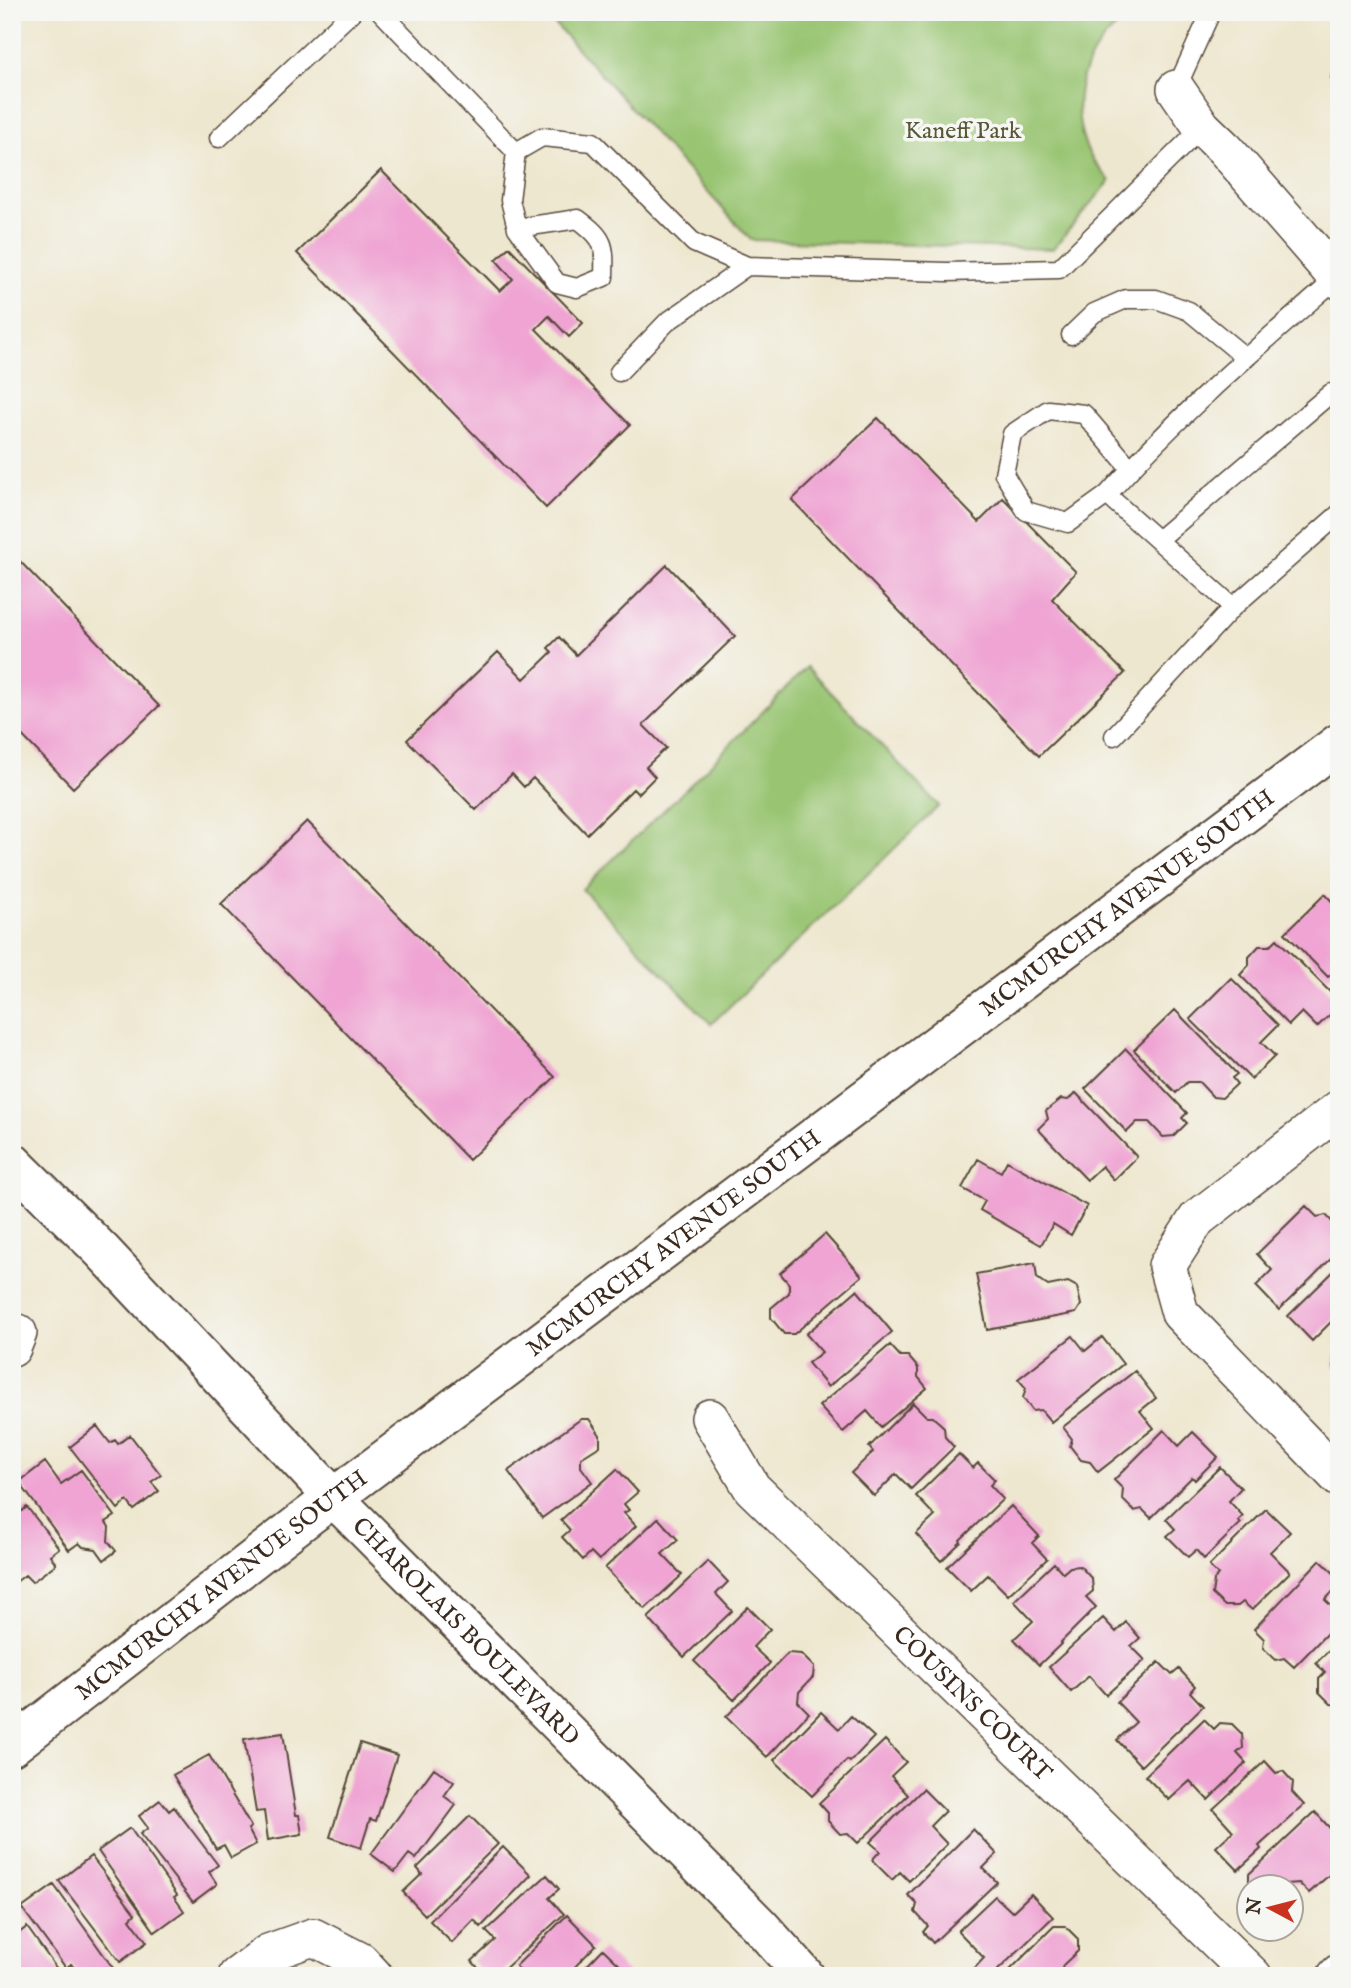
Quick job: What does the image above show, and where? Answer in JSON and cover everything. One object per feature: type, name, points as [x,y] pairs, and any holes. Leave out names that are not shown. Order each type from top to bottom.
[{"type":"street","points":[[1177,89],[1202,127],[1226,149],[1338,279]]},
{"type":"street","name":"MCMURCHY AVENUE SOUTH","points":[[12,1746],[334,1498],[1339,743]]},
{"type":"street","points":[[1339,1109],[1197,1219],[1167,1266],[1180,1313],[1339,1478]]},
{"type":"street","name":"CHAROLAIS BOULEVARD","points":[[12,1162],[102,1251],[334,1498],[750,1916],[805,1976]]},
{"type":"street","name":"COUSINS COURT","points":[[710,1418],[752,1488],[1253,1976]]},
{"type":"street","points":[[237,1976],[268,1953],[313,1937],[360,1961],[374,1976]]},
{"type":"lane","points":[[219,138],[352,12]]},
{"type":"lane","points":[[381,12],[516,152]]},
{"type":"lane","points":[[1177,89],[1211,12]]},
{"type":"lane","points":[[516,152],[542,137],[593,142],[694,243],[747,266],[947,272],[1059,269],[1202,127]]},
{"type":"lane","points":[[516,152],[510,200],[517,228],[557,283],[577,288],[604,277],[605,249],[596,232],[578,219],[517,228]]},
{"type":"lane","points":[[619,372],[667,322],[747,266]]},
{"type":"lane","points":[[1130,468],[1084,414],[1048,410],[1012,434],[1004,474],[1026,511],[1068,523],[1107,495],[1130,468],[1246,358],[1338,279]]},
{"type":"lane","points":[[1071,335],[1094,313],[1126,299],[1156,299],[1189,311],[1246,358]]},
{"type":"lane","points":[[1158,540],[1331,393],[1339,401]]},
{"type":"lane","points":[[1107,495],[1233,607]]},
{"type":"lane","points":[[1114,736],[1233,607],[1339,514]]},
{"type":"green space","name":"Kaneff Park","points":[[544,12],[1141,12],[1106,37],[1093,53],[1084,72],[1078,114],[1082,135],[1092,159],[1110,181],[1053,249],[751,240]]},
{"type":"green space","points":[[807,667],[939,806],[711,1024],[582,889]]},
{"type":"building","points":[[1339,44],[1339,80],[1331,78]]},
{"type":"building","points":[[381,170],[500,291],[513,279],[496,260],[509,247],[583,323],[569,337],[549,316],[536,329],[630,425],[546,508],[297,253]]},
{"type":"building","points":[[878,418],[979,522],[1003,498],[1076,572],[1052,599],[1125,673],[1039,756],[792,500]]},
{"type":"building","points":[[12,553],[159,706],[73,788],[12,725]]},
{"type":"building","points":[[667,565],[735,636],[643,725],[666,748],[646,767],[655,777],[638,794],[633,789],[587,834],[533,778],[524,787],[512,774],[476,810],[407,740],[498,652],[524,679],[552,652],[548,648],[559,637],[576,655]]},
{"type":"building","points":[[307,821],[555,1077],[469,1160],[221,904]]},
{"type":"building","points":[[1325,894],[1339,909],[1339,967],[1328,977],[1285,933]]},
{"type":"building","points":[[1277,939],[1339,1001],[1339,1006],[1317,1027],[1302,1012],[1289,1025],[1240,975],[1249,965],[1249,957],[1259,946],[1270,946]]},
{"type":"building","points":[[1231,978],[1278,1025],[1261,1042],[1275,1056],[1251,1079],[1190,1019]]},
{"type":"building","points":[[1175,1010],[1237,1074],[1232,1078],[1237,1084],[1222,1098],[1213,1097],[1199,1082],[1187,1082],[1176,1093],[1134,1050]]},
{"type":"building","points":[[1126,1049],[1187,1113],[1182,1118],[1187,1123],[1174,1136],[1163,1137],[1149,1122],[1137,1122],[1127,1132],[1085,1089]]},
{"type":"building","points":[[1076,1093],[1137,1157],[1114,1180],[1102,1166],[1087,1180],[1038,1129],[1048,1119],[1046,1111],[1061,1099],[1068,1100]]},
{"type":"building","points":[[978,1159],[1001,1172],[1007,1161],[1087,1206],[1071,1235],[1053,1224],[1041,1245],[980,1210],[985,1201],[962,1188]]},
{"type":"building","points":[[1306,1206],[1317,1217],[1326,1215],[1336,1226],[1339,1251],[1279,1310],[1256,1286],[1272,1270],[1257,1254]]},
{"type":"building","points":[[825,1234],[862,1276],[794,1334],[784,1334],[771,1318],[771,1308],[789,1293],[789,1284],[780,1273]]},
{"type":"building","points":[[1035,1263],[1037,1278],[1048,1286],[1068,1282],[1077,1287],[1081,1305],[1076,1313],[987,1330],[976,1274]]},
{"type":"building","points":[[1339,1266],[1339,1322],[1335,1318],[1312,1341],[1288,1316]]},
{"type":"building","points":[[857,1290],[892,1332],[828,1387],[808,1363],[822,1352],[806,1334]]},
{"type":"building","points":[[1073,1336],[1085,1351],[1102,1337],[1123,1364],[1051,1422],[1041,1410],[1033,1411],[1023,1398],[1026,1388],[1018,1379]]},
{"type":"building","points":[[890,1345],[900,1356],[908,1356],[918,1368],[918,1377],[927,1388],[881,1427],[867,1411],[843,1432],[819,1406]]},
{"type":"building","points":[[1339,1351],[1339,1371],[1334,1366],[1334,1356]]},
{"type":"building","points":[[1135,1371],[1156,1398],[1140,1411],[1154,1428],[1098,1472],[1090,1462],[1081,1460],[1070,1446],[1072,1439],[1063,1427]]},
{"type":"building","points":[[913,1403],[927,1417],[933,1417],[944,1427],[945,1437],[954,1447],[911,1489],[896,1474],[874,1496],[851,1473],[873,1452],[869,1447]]},
{"type":"building","points":[[581,1419],[589,1419],[600,1435],[600,1446],[581,1458],[581,1467],[592,1482],[542,1518],[508,1471]]},
{"type":"building","points":[[97,1426],[110,1443],[115,1440],[118,1444],[130,1435],[161,1475],[151,1482],[159,1491],[134,1510],[127,1501],[118,1509],[70,1447]]},
{"type":"building","points":[[1164,1430],[1179,1446],[1193,1432],[1218,1457],[1195,1480],[1192,1477],[1151,1518],[1142,1509],[1134,1511],[1122,1499],[1123,1489],[1114,1480]]},
{"type":"building","points":[[959,1454],[973,1468],[978,1463],[995,1480],[990,1485],[1003,1499],[941,1561],[916,1534],[935,1516],[916,1496]]},
{"type":"building","points":[[45,1462],[61,1484],[81,1470],[115,1516],[106,1522],[109,1527],[108,1541],[116,1551],[104,1560],[96,1549],[83,1547],[79,1543],[69,1550],[19,1482]]},
{"type":"building","points":[[1220,1467],[1241,1488],[1229,1501],[1243,1516],[1238,1521],[1241,1523],[1204,1559],[1196,1550],[1188,1557],[1167,1536],[1175,1529],[1166,1519]]},
{"type":"building","points":[[617,1469],[638,1492],[624,1504],[629,1510],[624,1513],[636,1526],[599,1560],[591,1552],[583,1560],[562,1537],[570,1530],[561,1520]]},
{"type":"building","points":[[1011,1506],[1039,1536],[1032,1543],[1047,1559],[1008,1595],[988,1575],[971,1591],[947,1567]]},
{"type":"building","points":[[27,1507],[59,1548],[50,1555],[56,1564],[32,1582],[25,1575],[16,1582],[12,1578],[12,1519]]},
{"type":"building","points":[[1266,1509],[1290,1532],[1270,1552],[1290,1572],[1252,1610],[1243,1602],[1238,1606],[1225,1606],[1212,1594],[1214,1580],[1218,1575],[1209,1566]]},
{"type":"building","points":[[658,1518],[678,1540],[662,1554],[682,1575],[645,1609],[605,1568]]},
{"type":"building","points":[[1320,1560],[1339,1578],[1339,1585],[1325,1600],[1339,1613],[1339,1621],[1294,1667],[1284,1658],[1276,1660],[1263,1648],[1264,1639],[1254,1629]]},
{"type":"building","points":[[708,1561],[728,1582],[716,1594],[732,1611],[684,1657],[648,1618]]},
{"type":"building","points":[[1054,1563],[1063,1573],[1070,1567],[1080,1566],[1092,1579],[1093,1591],[1086,1597],[1096,1607],[1039,1665],[1014,1639],[1033,1621],[1014,1601]]},
{"type":"building","points":[[748,1607],[770,1629],[753,1647],[770,1663],[734,1700],[694,1661]]},
{"type":"building","points":[[1103,1618],[1116,1632],[1126,1622],[1140,1638],[1131,1646],[1145,1660],[1106,1695],[1089,1676],[1071,1692],[1049,1667]]},
{"type":"building","points":[[1339,1641],[1339,1705],[1331,1704],[1319,1692],[1319,1679],[1325,1673],[1316,1663]]},
{"type":"building","points":[[788,1653],[801,1654],[814,1667],[813,1677],[799,1692],[798,1702],[809,1713],[767,1757],[726,1717]]},
{"type":"building","points":[[1159,1662],[1172,1675],[1179,1669],[1195,1686],[1190,1692],[1203,1706],[1141,1766],[1117,1740],[1136,1722],[1117,1702]]},
{"type":"building","points":[[821,1712],[839,1729],[851,1716],[874,1737],[812,1796],[774,1760]]},
{"type":"building","points":[[1204,1719],[1214,1729],[1220,1723],[1232,1724],[1242,1734],[1243,1748],[1237,1753],[1246,1763],[1208,1800],[1190,1781],[1169,1800],[1145,1776]]},
{"type":"building","points":[[283,1733],[296,1815],[299,1815],[302,1834],[268,1840],[264,1811],[256,1812],[244,1739]]},
{"type":"building","points":[[885,1740],[906,1762],[891,1776],[908,1795],[858,1843],[848,1833],[840,1834],[828,1821],[828,1813],[819,1803]]},
{"type":"building","points":[[360,1743],[397,1755],[376,1821],[370,1819],[361,1848],[330,1837]]},
{"type":"building","points":[[209,1755],[251,1827],[248,1829],[256,1844],[231,1858],[224,1845],[216,1849],[173,1775]]},
{"type":"building","points":[[1265,1761],[1276,1773],[1283,1771],[1293,1782],[1292,1792],[1304,1805],[1259,1846],[1261,1849],[1238,1870],[1216,1847],[1233,1831],[1213,1809]]},
{"type":"building","points":[[434,1768],[454,1782],[444,1796],[456,1805],[416,1859],[409,1854],[395,1872],[371,1854]]},
{"type":"building","points":[[923,1789],[945,1811],[930,1826],[947,1844],[909,1881],[900,1872],[892,1880],[872,1860],[880,1851],[870,1842]]},
{"type":"building","points":[[160,1800],[169,1811],[174,1807],[218,1865],[209,1872],[217,1884],[193,1902],[140,1834],[148,1828],[139,1816]]},
{"type":"building","points":[[1315,1812],[1339,1838],[1339,1866],[1309,1893],[1306,1890],[1306,1872],[1251,1872]]},
{"type":"building","points":[[470,1816],[498,1844],[425,1915],[403,1892],[422,1874],[417,1868]]},
{"type":"building","points":[[130,1828],[177,1895],[174,1897],[184,1911],[155,1932],[98,1851]]},
{"type":"building","points":[[973,1829],[997,1854],[983,1868],[997,1882],[933,1943],[923,1932],[928,1926],[915,1912],[917,1904],[908,1895]]},
{"type":"building","points":[[503,1847],[531,1875],[481,1927],[474,1920],[452,1943],[430,1921]]},
{"type":"building","points":[[91,1856],[135,1914],[130,1919],[147,1942],[120,1962],[59,1881]]},
{"type":"building","points":[[547,1875],[559,1889],[549,1898],[564,1914],[497,1976],[485,1976],[472,1961],[495,1940],[486,1931]]},
{"type":"building","points":[[54,1885],[113,1968],[102,1976],[80,1976],[71,1964],[66,1968],[22,1908]]},
{"type":"building","points":[[1031,1894],[1053,1917],[992,1976],[975,1976],[971,1972],[984,1958],[958,1931],[995,1896],[1012,1912]]},
{"type":"building","points":[[567,1915],[596,1945],[566,1976],[518,1976],[522,1973],[516,1966]]},
{"type":"building","points":[[1054,1926],[1065,1926],[1078,1939],[1078,1951],[1063,1965],[1061,1973],[1064,1976],[1004,1976]]},
{"type":"building","points":[[27,1927],[62,1976],[12,1976],[12,1938]]},
{"type":"building","points":[[603,1949],[631,1976],[577,1976]]}]
